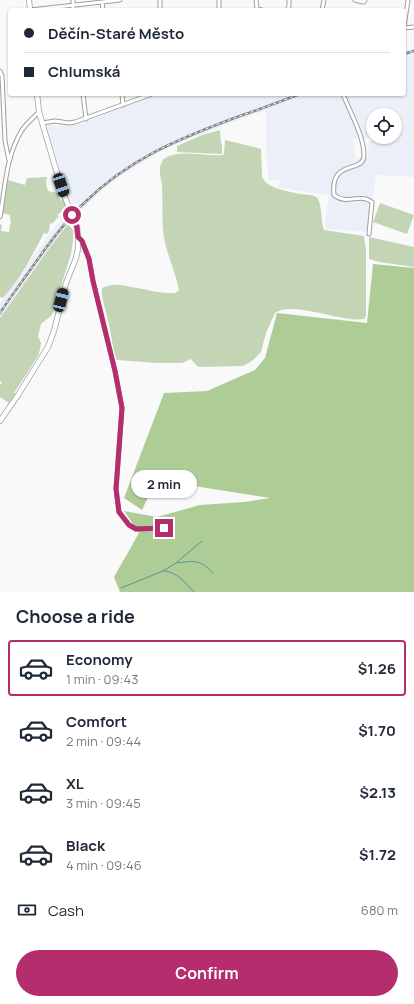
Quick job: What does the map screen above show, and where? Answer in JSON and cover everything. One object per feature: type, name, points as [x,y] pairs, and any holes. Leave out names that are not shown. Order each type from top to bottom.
[{"type":"main road","points":[[0,421],[48,347],[54,331],[67,278],[79,245],[75,220],[61,185],[42,123],[37,96]]},
{"type":"street","points":[[73,0],[73,5]]},
{"type":"street","points":[[47,8],[120,0]]},
{"type":"street","points":[[355,0],[364,2],[365,0]]},
{"type":"street","points":[[406,14],[408,0]]},
{"type":"street","points":[[102,2],[103,8]]},
{"type":"street","points":[[0,71],[2,76],[5,141],[9,160]]},
{"type":"street","points":[[83,96],[86,119]]},
{"type":"street","points":[[122,96],[123,105]]},
{"type":"street","points":[[42,123],[75,122],[147,96]]},
{"type":"street","points":[[344,96],[361,138],[364,156],[363,161],[358,165],[342,170],[338,174],[335,178],[333,187],[334,195],[337,198],[347,200],[362,198],[372,202],[369,234]]},
{"type":"street","points":[[0,217],[9,160],[16,142],[23,130],[39,112]]},
{"type":"street","points":[[78,237],[82,241],[89,259],[122,408],[116,489],[119,512],[129,525],[136,529],[164,528]]},
{"type":"shaded area","points":[[414,48],[414,177],[376,175],[373,199],[370,199],[368,232],[326,229],[327,207],[330,195],[278,187],[280,179],[269,181],[266,150],[266,110],[184,141],[160,152],[106,187],[75,216],[61,233],[0,318],[0,303],[54,228],[74,206],[46,125],[65,126],[81,124],[152,96],[406,96],[406,50]]},
{"type":"green space","points":[[220,130],[222,154],[177,152],[177,146],[202,135]]},
{"type":"green space","points":[[225,140],[261,149],[262,177],[268,184],[283,190],[317,197],[324,230],[364,236],[366,251],[366,316],[364,319],[343,318],[293,309],[275,313],[266,333],[261,352],[252,361],[243,366],[199,367],[191,359],[182,363],[117,360],[103,300],[102,288],[115,285],[165,293],[175,293],[179,290],[164,236],[160,171],[161,163],[165,158],[178,154],[223,155]]},
{"type":"green space","points":[[47,177],[46,184],[48,191],[57,193],[61,201],[63,199],[67,210],[61,219],[60,218],[64,213],[62,211],[57,215],[59,216],[52,224],[50,223],[49,231],[47,234],[44,233],[20,275],[3,298],[0,297],[0,224],[2,225],[1,231],[9,232],[11,220],[10,215],[1,213],[8,180],[25,185],[27,178]]},
{"type":"green space","points":[[380,203],[414,215],[407,234],[373,222]]},
{"type":"green space","points":[[68,224],[73,230],[71,254],[52,315],[41,324],[38,336],[41,343],[38,356],[9,403],[0,397],[0,385],[2,383],[0,381],[0,318]]},
{"type":"green space","points":[[369,237],[414,247],[414,267],[379,262],[369,259]]},
{"type":"green space","points":[[373,264],[414,268],[414,592],[120,592],[114,577],[139,533],[124,511],[157,517],[200,505],[244,502],[270,498],[175,483],[158,476],[142,510],[124,498],[164,393],[207,391],[255,370],[265,358],[277,313],[367,323]]},
{"type":"waterway","points":[[121,588],[163,571],[176,563],[202,541]]},
{"type":"waterway","points":[[177,563],[200,563],[213,573]]},
{"type":"waterway","points":[[164,571],[173,573],[194,592]]},
{"type":"railway","points":[[406,53],[414,51]]},
{"type":"railway","points":[[0,313],[54,237],[83,204],[100,188],[136,162],[174,142],[215,125],[295,96]]},
{"type":"route","points":[[72,215],[77,227],[78,237],[82,241],[89,259],[122,408],[116,489],[119,512],[129,525],[136,529],[164,528]]}]
